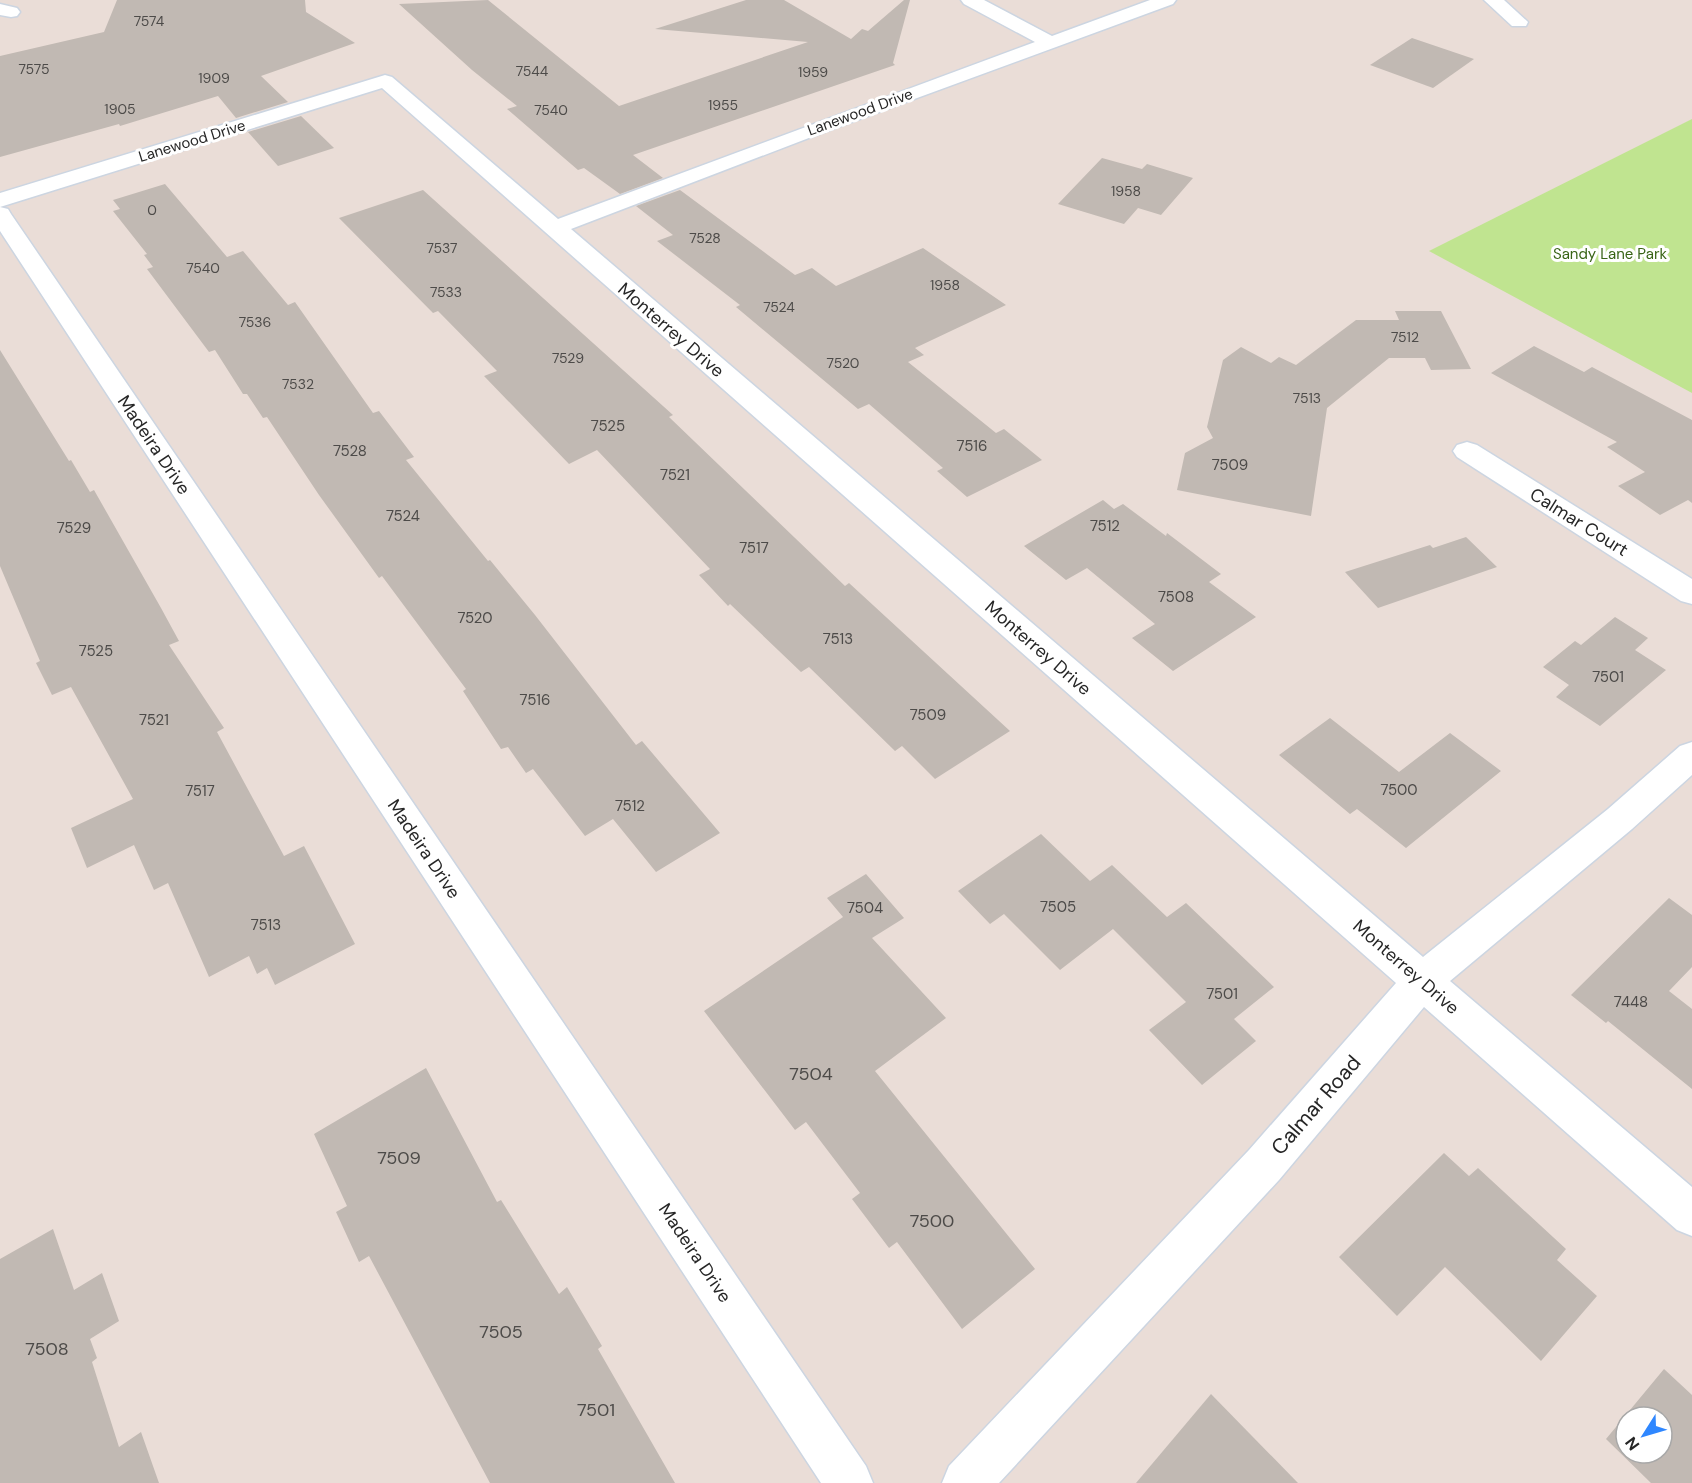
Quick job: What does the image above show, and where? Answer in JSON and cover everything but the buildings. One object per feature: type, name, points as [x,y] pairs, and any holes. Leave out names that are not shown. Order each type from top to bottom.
[{"type":"street","points":[[970,0],[1052,43]]},
{"type":"street","name":"Lanewood Drive","points":[[554,228],[820,127],[1167,0]]},
{"type":"street","points":[[1493,0],[1520,22]]},
{"type":"street","name":"Lanewood Drive","points":[[0,200],[385,81]]},
{"type":"street","name":"Monterrey Drive","points":[[385,81],[1692,1215]]},
{"type":"street","name":"Madeira Drive","points":[[0,214],[849,1483]]},
{"type":"street","name":"Calmar Court","points":[[1467,451],[1692,592]]},
{"type":"street","name":"Calmar Road","points":[[966,1483],[1264,1165],[1422,981],[1620,819],[1692,755]]},
{"type":"green space","name":"Sandy Lane Park","points":[[1692,119],[1692,393],[1429,251]]}]
